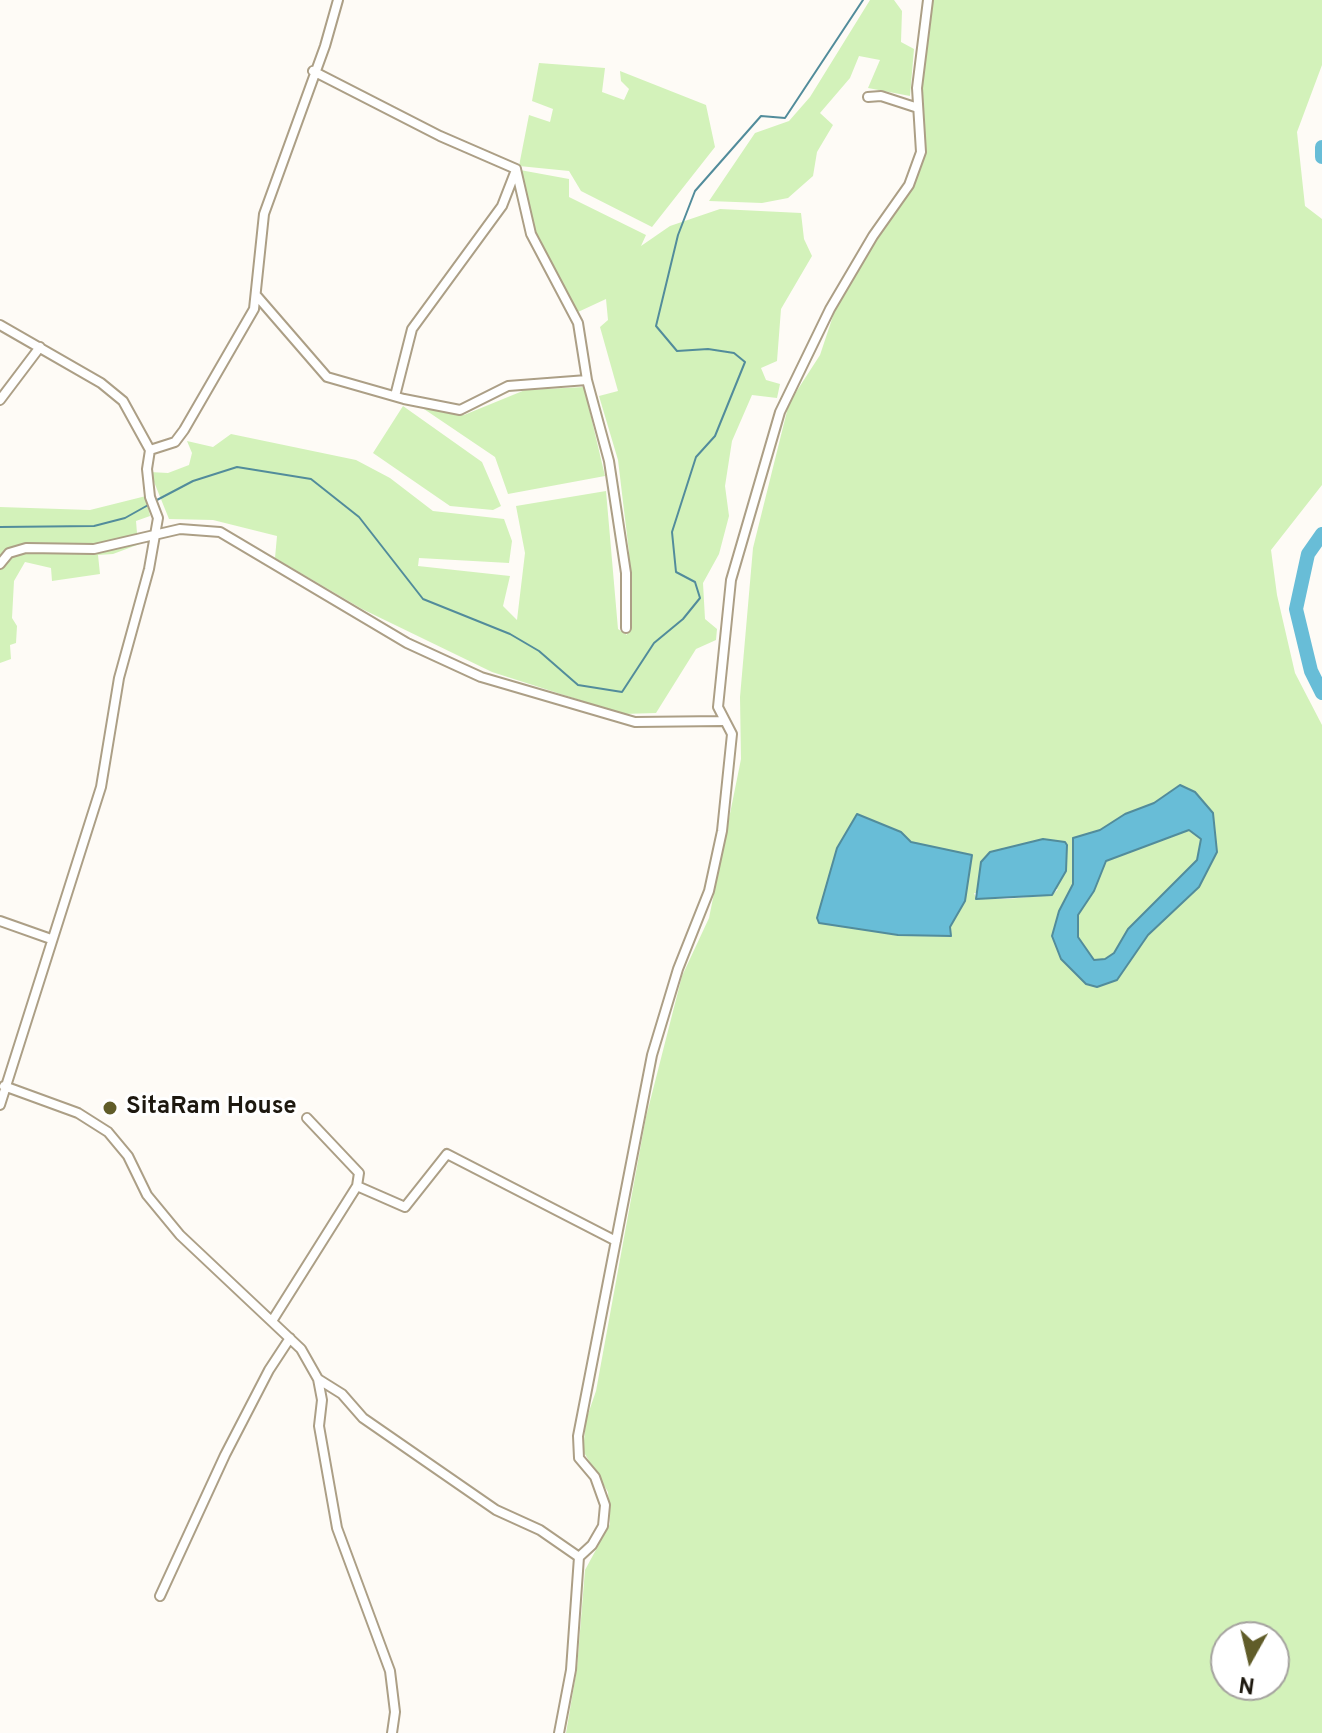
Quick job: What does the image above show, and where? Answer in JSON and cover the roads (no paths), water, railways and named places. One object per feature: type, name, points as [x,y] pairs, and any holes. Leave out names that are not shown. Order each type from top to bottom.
[{"type":"street","points":[[150,450],[175,442],[184,430],[254,309],[264,214],[313,71],[325,46],[338,0]]},
{"type":"street","points":[[559,1733],[573,1655],[579,1557],[592,1545],[603,1526],[605,1505],[595,1477],[579,1458],[578,1436],[652,1055],[678,969],[709,891],[722,831],[732,734],[722,721],[718,707],[731,580],[780,412],[830,309],[873,236],[909,185],[921,152],[917,88],[928,0]]},
{"type":"street","points":[[313,71],[440,136],[516,169]]},
{"type":"street","points":[[868,97],[881,96],[918,108]]},
{"type":"street","points":[[516,169],[531,234],[578,323],[587,380],[609,461],[626,573],[626,628]]},
{"type":"street","points":[[395,396],[412,329],[502,206],[516,169]]},
{"type":"street","points":[[256,295],[327,377],[395,396],[460,410],[508,386],[587,380]]},
{"type":"street","points":[[0,325],[101,383],[123,401],[150,450],[147,469],[150,497],[156,509],[155,533],[119,678],[101,787],[0,1105]]},
{"type":"street","points":[[0,400],[40,347]]},
{"type":"street","points":[[0,564],[9,553],[26,548],[94,549],[180,529],[220,532],[394,635],[481,677],[635,722],[722,721]]},
{"type":"street","points":[[0,921],[51,939]]},
{"type":"street","points":[[4,1086],[78,1113],[108,1132],[128,1156],[147,1195],[180,1235],[301,1349],[318,1379],[322,1400],[319,1426],[337,1528],[390,1671],[395,1712],[392,1733]]},
{"type":"street","points":[[272,1321],[357,1186],[359,1173],[307,1118]]},
{"type":"street","points":[[357,1186],[405,1207],[447,1154],[616,1241]]},
{"type":"street","points":[[160,1596],[225,1455],[269,1370],[290,1338]]},
{"type":"street","points":[[318,1379],[342,1394],[363,1418],[425,1463],[496,1510],[540,1530],[579,1557]]},
{"type":"water","points":[[1180,785],[1195,792],[1213,813],[1217,852],[1199,887],[1148,935],[1117,980],[1097,987],[1086,984],[1061,959],[1052,936],[1059,911],[1073,884],[1073,838],[1100,830],[1125,814],[1154,803]],"holes":[[[1189,830],[1201,839],[1197,860],[1128,929],[1114,953],[1105,959],[1094,960],[1078,937],[1078,915],[1094,891],[1106,861]]]},
{"type":"water","points":[[857,814],[901,832],[911,842],[972,855],[965,901],[950,927],[951,936],[898,935],[819,923],[817,918],[837,848]]},
{"type":"water","points":[[1043,839],[1065,842],[1067,845],[1066,871],[1052,895],[976,899],[981,862],[990,852]]},
{"type":"waterway","points":[[155,501],[193,481],[237,467],[311,479],[359,517],[423,599],[510,634],[539,651],[578,685],[622,692],[654,643],[683,619],[700,598],[695,582],[676,572],[672,532],[696,457],[715,436],[745,362],[734,353],[708,349],[677,351],[656,326],[678,235],[695,191],[761,116],[785,118],[863,0]]},
{"type":"waterway","points":[[1322,147],[1322,157]]},
{"type":"waterway","points":[[0,527],[94,526],[125,518],[150,504]]},
{"type":"waterway","points":[[1322,534],[1308,554],[1296,609],[1311,671],[1322,693]]},
{"type":"place","name":"SitaRam House","points":[[110,1108]]}]
